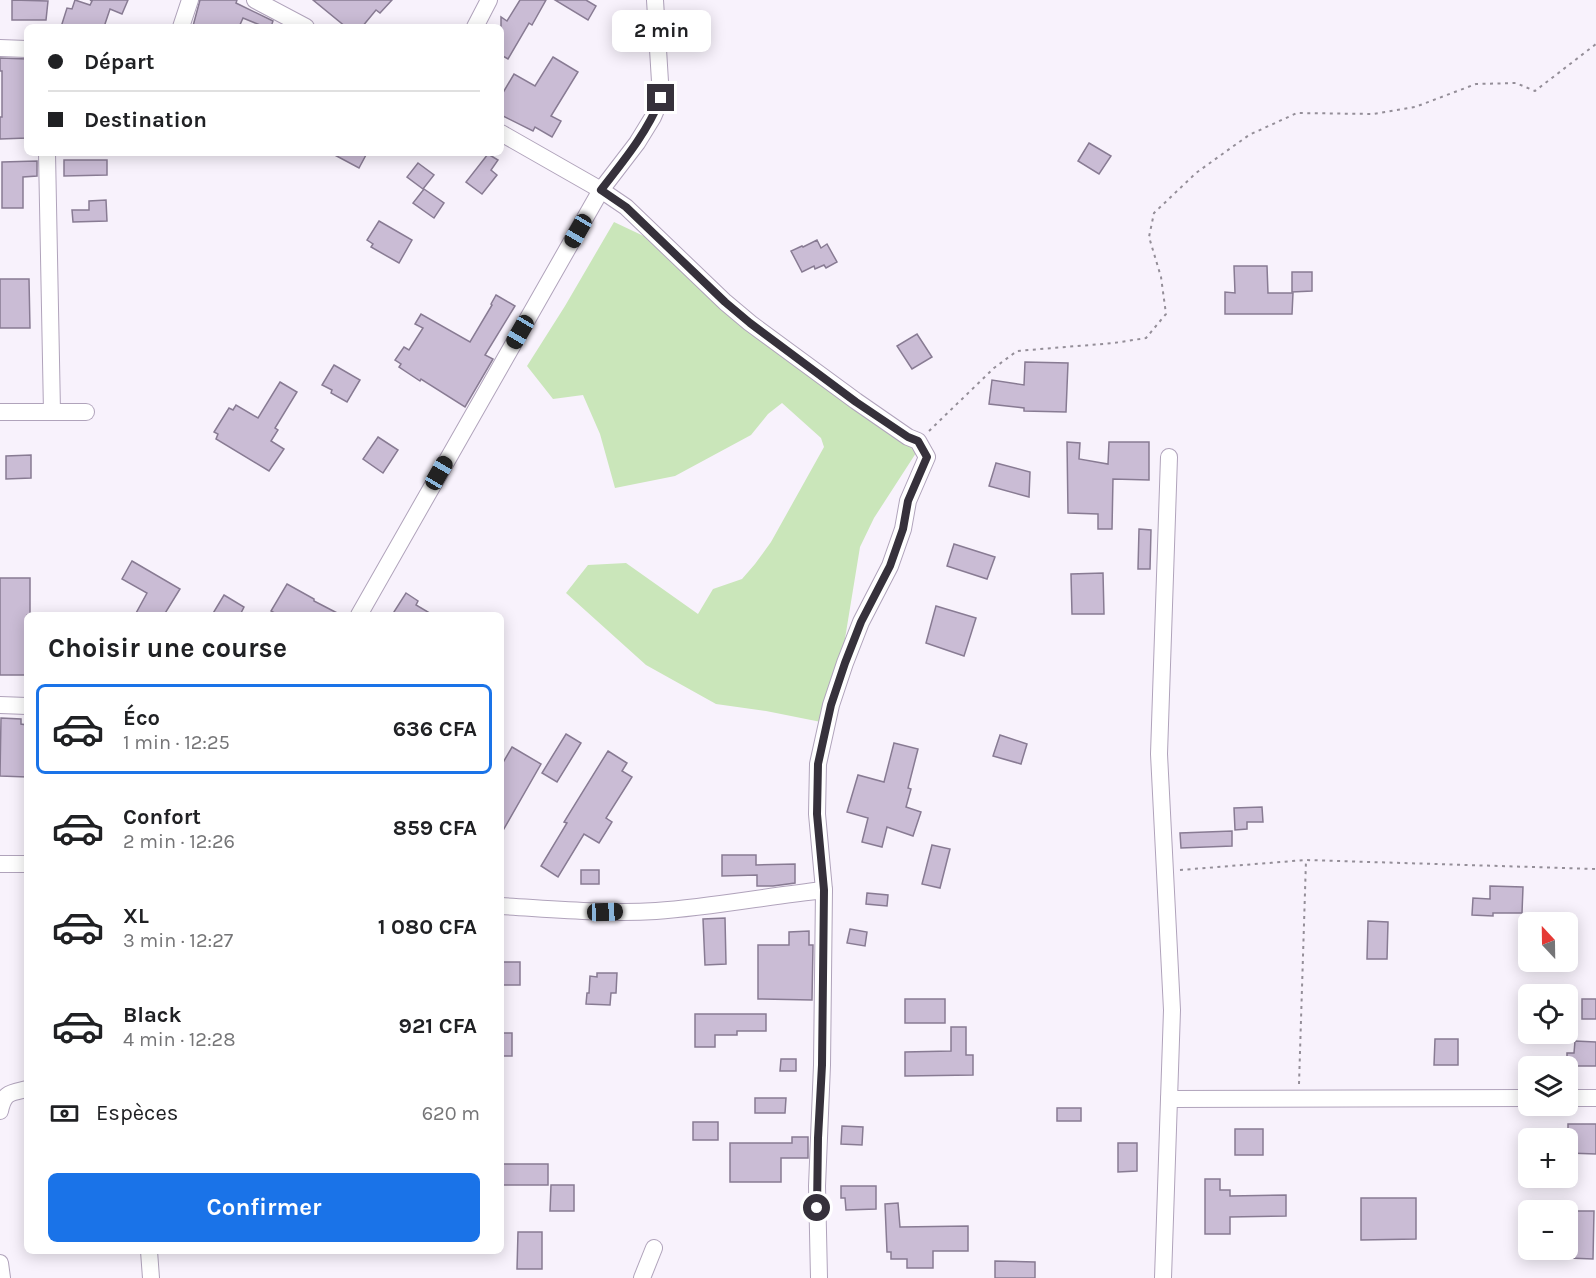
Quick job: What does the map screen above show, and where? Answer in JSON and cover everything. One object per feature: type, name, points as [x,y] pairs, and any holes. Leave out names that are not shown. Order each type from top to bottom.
[{"type":"street","points":[[182,24],[190,0]]},
{"type":"street","points":[[255,0],[300,24]]},
{"type":"street","points":[[477,24],[489,0]]},
{"type":"street","points":[[361,612],[601,190],[638,143],[653,117],[661,98],[655,0]]},
{"type":"street","points":[[0,48],[24,49]]},
{"type":"street","points":[[504,135],[601,190],[626,207],[750,323],[856,402],[908,437],[918,441],[927,457],[908,501],[903,529],[890,566],[861,622],[845,663],[831,705],[818,764],[817,814],[824,890],[822,1065],[817,1174],[819,1278]]},
{"type":"street","points":[[47,156],[52,412]]},
{"type":"street","points":[[0,412],[86,412]]},
{"type":"street","points":[[1163,1278],[1172,1010],[1159,754],[1169,457]]},
{"type":"street","points":[[0,705],[24,706]]},
{"type":"street","points":[[0,864],[24,864]]},
{"type":"street","points":[[504,906],[605,912],[655,911],[824,890]]},
{"type":"street","points":[[0,1111],[3,1100],[9,1094],[24,1090]]},
{"type":"street","points":[[1169,1099],[1518,1098]]},
{"type":"street","points":[[1578,1098],[1596,1098]]},
{"type":"street","points":[[642,1278],[654,1248]]},
{"type":"street","points":[[149,1254],[151,1278]]},
{"type":"street","points":[[0,1263],[2,1278]]},
{"type":"path","points":[[918,441],[994,368],[1017,351],[1146,338],[1166,314],[1161,277],[1149,237],[1154,213],[1196,173],[1250,135],[1297,113],[1373,114],[1415,107],[1476,84],[1516,83],[1535,91],[1596,44]]},
{"type":"path","points":[[1165,871],[1306,860],[1596,869]]},
{"type":"path","points":[[1299,1098],[1306,860]]},
{"type":"green space","points":[[614,222],[650,239],[817,381],[872,422],[907,443],[916,453],[874,518],[860,547],[841,663],[821,722],[716,704],[646,665],[566,593],[588,565],[626,563],[698,614],[713,589],[742,579],[755,564],[771,542],[824,447],[821,438],[782,403],[768,414],[751,435],[675,476],[615,488],[600,434],[583,395],[553,399],[527,366]]},
{"type":"building","points":[[12,0],[48,1],[46,20],[12,20]]},
{"type":"building","points":[[75,0],[90,5],[92,1],[90,0],[128,0],[122,14],[110,9],[105,24],[62,24],[67,8],[72,9]]},
{"type":"building","points":[[200,0],[237,0],[236,3],[273,21],[272,24],[258,24],[243,18],[240,24],[194,24]]},
{"type":"building","points":[[313,0],[392,0],[380,13],[376,10],[364,24],[342,24]]},
{"type":"building","points":[[520,0],[546,0],[532,25],[529,23],[508,59],[504,57],[504,24],[501,24],[501,17],[507,21]]},
{"type":"building","points":[[555,0],[586,0],[596,6],[588,20]]},
{"type":"building","points":[[553,57],[578,72],[551,116],[561,121],[552,137],[535,127],[533,131],[504,116],[504,91],[514,74],[535,86]]},
{"type":"building","points":[[0,58],[24,59],[24,138],[0,139],[2,71],[0,71]]},
{"type":"building","points":[[1089,143],[1111,156],[1099,174],[1078,161]]},
{"type":"building","points":[[337,156],[365,156],[359,168]]},
{"type":"building","points":[[486,156],[498,160],[491,170],[497,175],[482,194],[466,182]]},
{"type":"building","points":[[64,160],[107,160],[107,175],[64,176]]},
{"type":"building","points":[[37,161],[37,176],[23,177],[23,208],[2,208],[2,162]]},
{"type":"building","points":[[418,163],[434,175],[423,189],[407,177]]},
{"type":"building","points":[[424,189],[444,203],[434,218],[413,203]]},
{"type":"building","points":[[106,200],[107,221],[73,222],[72,210],[89,210],[89,201]]},
{"type":"building","points":[[379,221],[412,240],[399,263],[371,247],[373,244],[367,240]]},
{"type":"building","points":[[817,240],[821,248],[827,244],[837,262],[826,268],[824,265],[815,269],[814,266],[802,272],[791,251]]},
{"type":"building","points":[[1234,266],[1267,266],[1268,293],[1293,293],[1292,314],[1225,314],[1225,292],[1235,293]]},
{"type":"building","points":[[1292,272],[1312,272],[1312,291],[1292,292]]},
{"type":"building","points":[[0,279],[29,279],[30,328],[0,328]]},
{"type":"building","points":[[496,295],[515,306],[485,355],[493,359],[465,407],[399,367],[401,364],[395,360],[404,347],[409,350],[423,328],[415,324],[421,314],[470,342]]},
{"type":"building","points":[[917,334],[932,357],[912,369],[897,346]]},
{"type":"building","points":[[1025,362],[1068,363],[1066,412],[1024,411],[1024,408],[989,404],[992,380],[1024,385]]},
{"type":"building","points":[[334,365],[360,380],[347,402],[322,385]]},
{"type":"building","points":[[280,382],[297,392],[275,428],[278,430],[271,441],[284,449],[269,471],[216,439],[218,434],[214,432],[229,408],[233,410],[236,405],[258,418]]},
{"type":"building","points":[[378,437],[398,450],[383,473],[363,459]]},
{"type":"building","points":[[1067,442],[1080,443],[1079,459],[1108,464],[1109,442],[1149,442],[1149,480],[1113,479],[1112,529],[1098,529],[1098,514],[1068,513]]},
{"type":"building","points":[[31,455],[31,478],[6,479],[6,456]]},
{"type":"building","points":[[996,463],[1030,472],[1029,497],[989,486]]},
{"type":"building","points":[[1139,529],[1151,530],[1150,569],[1138,569]]},
{"type":"building","points":[[954,544],[995,557],[987,579],[947,566]]},
{"type":"building","points":[[132,561],[180,589],[166,612],[137,612],[147,593],[122,579]]},
{"type":"building","points":[[1103,573],[1104,614],[1072,614],[1071,574]]},
{"type":"building","points":[[0,578],[30,578],[30,612],[24,612],[24,675],[0,675]]},
{"type":"building","points":[[287,584],[335,612],[273,612],[271,611]]},
{"type":"building","points":[[406,593],[418,601],[416,605],[428,612],[394,612]]},
{"type":"building","points":[[224,595],[244,607],[242,612],[214,612]]},
{"type":"building","points":[[936,606],[976,618],[964,656],[926,643]]},
{"type":"building","points":[[1,718],[21,719],[21,724],[24,724],[24,777],[0,776]]},
{"type":"building","points":[[566,734],[581,743],[557,782],[542,773]]},
{"type":"building","points":[[1000,735],[1027,744],[1021,764],[993,756]]},
{"type":"building","points":[[894,743],[918,749],[908,788],[911,789],[906,807],[921,812],[913,836],[887,827],[882,847],[862,842],[868,818],[847,812],[858,775],[884,782]]},
{"type":"building","points":[[512,747],[541,764],[504,829],[504,761]]},
{"type":"building","points":[[608,751],[627,763],[622,771],[632,777],[606,818],[612,822],[599,843],[584,834],[558,877],[541,866],[567,823],[564,822]]},
{"type":"building","points":[[1262,807],[1263,822],[1247,822],[1247,829],[1235,830],[1234,808]]},
{"type":"building","points":[[1232,831],[1232,846],[1181,848],[1180,833]]},
{"type":"building","points":[[932,845],[950,849],[940,888],[922,884]]},
{"type":"building","points":[[722,855],[756,855],[756,865],[795,864],[795,883],[757,886],[757,875],[722,876]]},
{"type":"building","points":[[581,870],[599,870],[599,884],[581,884]]},
{"type":"building","points":[[1490,886],[1523,887],[1522,912],[1493,913],[1493,916],[1472,915],[1473,898],[1490,899]]},
{"type":"building","points":[[867,893],[888,895],[887,906],[866,904]]},
{"type":"building","points":[[725,918],[726,964],[705,965],[703,919]]},
{"type":"building","points":[[1368,921],[1388,922],[1387,959],[1367,959]]},
{"type":"building","points":[[850,929],[867,932],[865,946],[847,943]]},
{"type":"building","points":[[809,931],[809,945],[813,945],[812,1000],[758,999],[758,945],[789,945],[789,932]]},
{"type":"building","points":[[504,962],[520,962],[520,985],[504,985]]},
{"type":"building","points":[[597,973],[617,973],[616,993],[611,993],[610,1005],[586,1004],[590,976],[597,977]]},
{"type":"building","points":[[905,999],[945,999],[945,1023],[905,1023]]},
{"type":"building","points":[[1582,999],[1596,999],[1596,1019],[1582,1019]]},
{"type":"building","points":[[695,1014],[766,1014],[766,1031],[737,1031],[737,1035],[715,1035],[715,1047],[695,1047]]},
{"type":"building","points":[[951,1027],[966,1027],[966,1055],[973,1055],[973,1075],[905,1076],[905,1052],[951,1051]]},
{"type":"building","points":[[504,1033],[512,1033],[512,1056],[504,1056]]},
{"type":"building","points":[[1435,1039],[1458,1039],[1458,1065],[1434,1065]]},
{"type":"building","points":[[1578,1041],[1596,1042],[1596,1066],[1578,1066],[1578,1056],[1567,1056],[1567,1053],[1574,1053],[1575,1044],[1578,1044]]},
{"type":"building","points":[[781,1059],[796,1059],[796,1071],[780,1071]]},
{"type":"building","points":[[755,1098],[786,1098],[785,1113],[755,1113]]},
{"type":"building","points":[[1057,1108],[1081,1108],[1081,1121],[1057,1121]]},
{"type":"building","points":[[693,1122],[718,1122],[718,1140],[693,1140]]},
{"type":"building","points":[[1568,1124],[1596,1124],[1596,1154],[1578,1153],[1578,1128],[1568,1128]]},
{"type":"building","points":[[842,1126],[863,1127],[862,1145],[841,1144]]},
{"type":"building","points":[[1235,1129],[1263,1129],[1263,1155],[1235,1155]]},
{"type":"building","points":[[792,1137],[808,1137],[808,1158],[781,1158],[781,1182],[730,1182],[730,1143],[792,1143]]},
{"type":"building","points":[[1118,1143],[1137,1143],[1137,1171],[1118,1172]]},
{"type":"building","points":[[504,1164],[548,1164],[548,1185],[504,1185]]},
{"type":"building","points":[[1205,1179],[1220,1179],[1220,1190],[1230,1190],[1230,1196],[1286,1195],[1286,1216],[1230,1217],[1230,1234],[1205,1234]]},
{"type":"building","points":[[551,1185],[574,1185],[574,1211],[550,1211]]},
{"type":"building","points":[[841,1186],[876,1186],[876,1209],[846,1210],[845,1198],[841,1198]]},
{"type":"building","points":[[1361,1198],[1416,1198],[1416,1239],[1361,1240]]},
{"type":"building","points":[[898,1203],[900,1227],[968,1226],[968,1251],[933,1251],[933,1268],[907,1268],[907,1259],[891,1259],[891,1252],[887,1252],[885,1204]]},
{"type":"building","points":[[1578,1211],[1594,1211],[1593,1259],[1578,1258]]},
{"type":"building","points":[[518,1232],[542,1232],[542,1269],[517,1269]]},
{"type":"building","points":[[995,1261],[1035,1262],[1035,1278],[995,1278]]},
{"type":"route","points":[[661,98],[638,143],[601,190],[626,207],[750,323],[856,402],[908,437],[918,441],[927,457],[908,501],[903,529],[890,566],[861,622],[845,663],[831,705],[818,764],[817,814],[824,890],[822,1065],[817,1208]]}]
